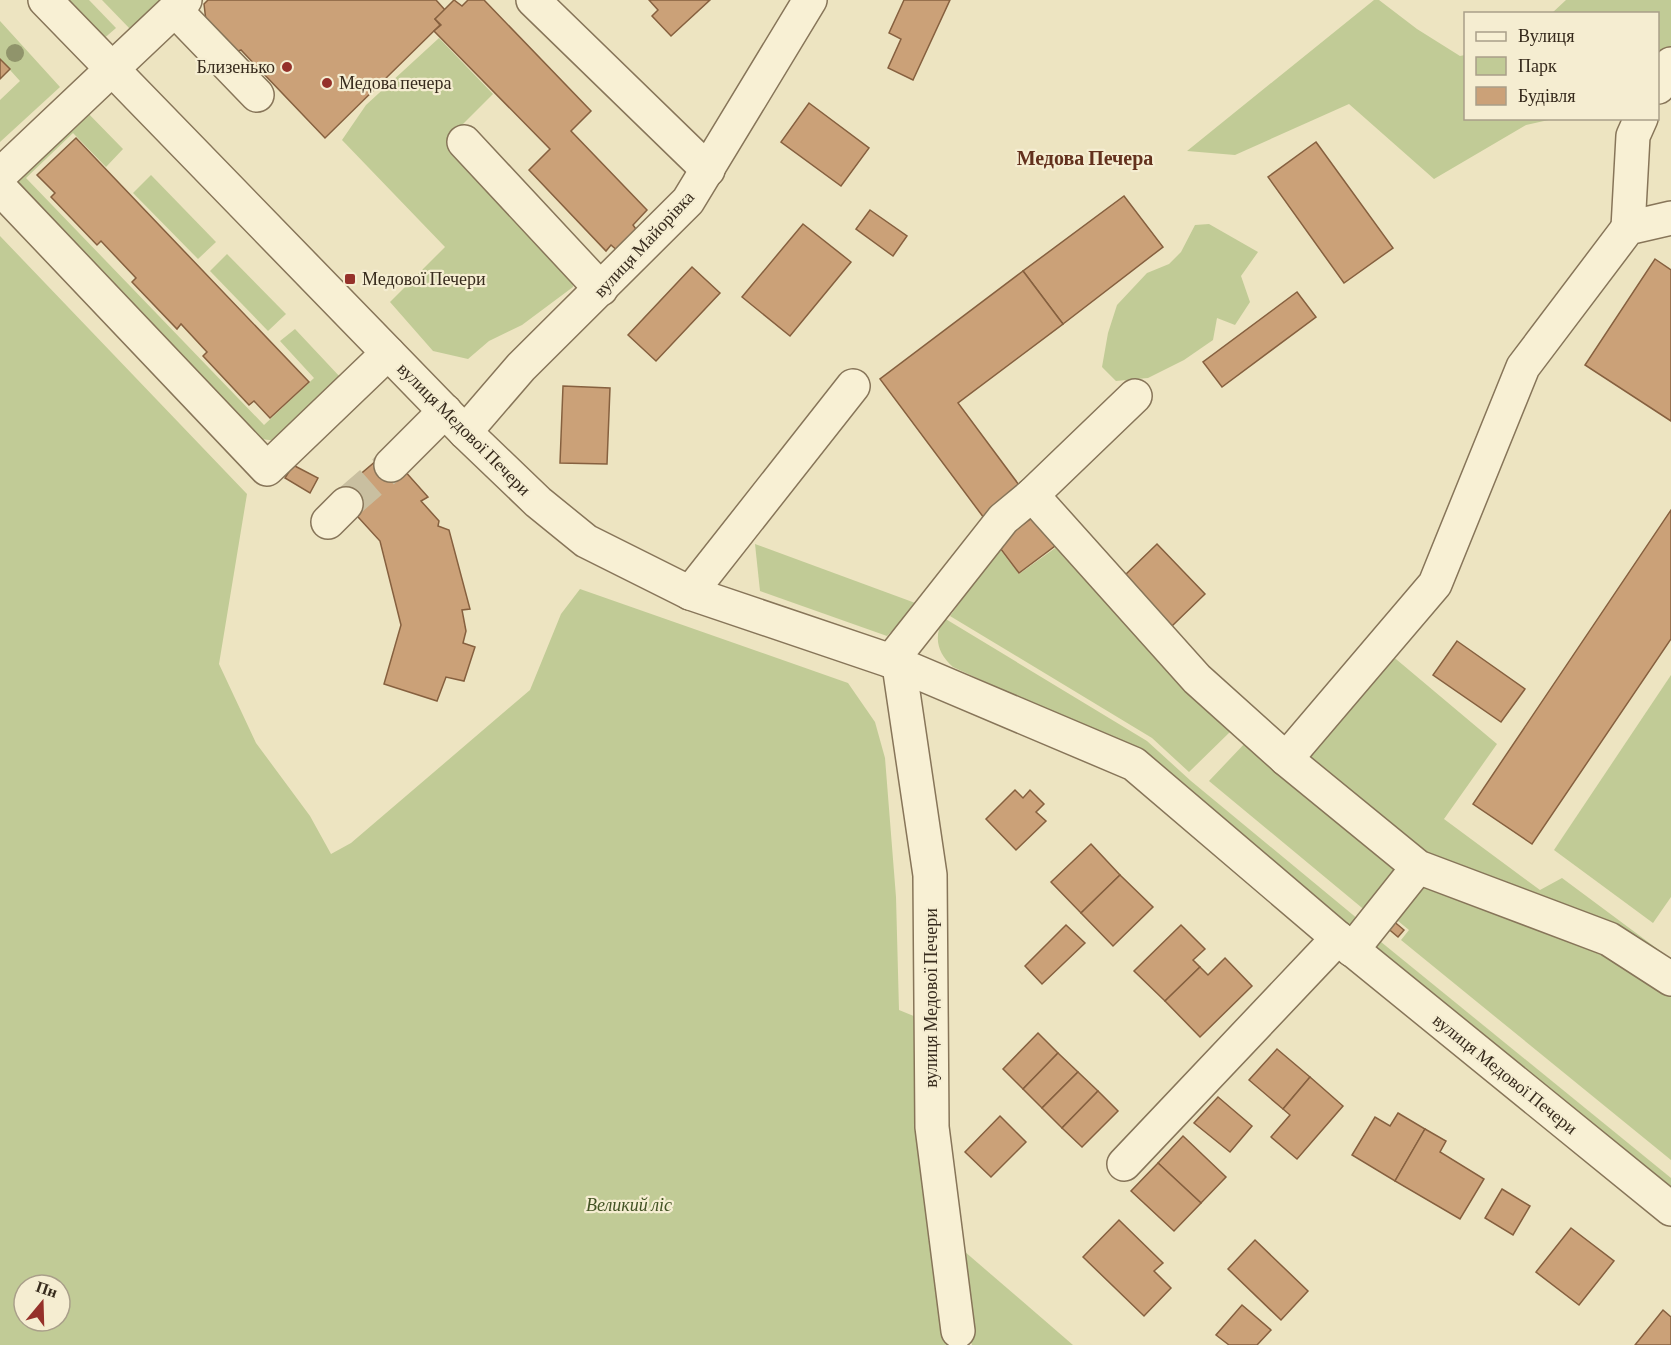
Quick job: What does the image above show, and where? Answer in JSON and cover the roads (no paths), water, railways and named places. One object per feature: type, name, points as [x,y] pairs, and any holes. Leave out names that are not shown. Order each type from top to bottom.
[{"type":"street","name":"вулиця Медової Печери","points":[[45,0],[455,422],[538,502],[586,541],[690,593],[895,663],[1134,764],[1345,944],[1671,1209]]},
{"type":"street","points":[[533,0],[708,170]]},
{"type":"street","name":"вулиця Майорівка","points":[[392,465],[455,422],[521,367],[688,201],[810,0]]},
{"type":"street","points":[[0,175],[180,5],[257,95]]},
{"type":"street","points":[[1659,85],[1671,64]]},
{"type":"street","points":[[1286,759],[1435,584],[1523,367],[1628,228],[1633,136],[1640,120]]},
{"type":"street","points":[[464,142],[602,289]]},
{"type":"street","points":[[0,188],[267,469],[388,353]]},
{"type":"street","points":[[1628,228],[1671,218]]},
{"type":"street","points":[[690,593],[853,386]]},
{"type":"street","points":[[895,663],[1003,519],[1032,495],[1135,396]]},
{"type":"street","points":[[1032,495],[1197,679],[1286,759],[1418,867],[1609,939],[1671,979]]},
{"type":"street","name":"вулиця Медової Печери","points":[[895,663],[930,875],[932,1127],[958,1331]]},
{"type":"street","points":[[1124,1164],[1345,944],[1418,867]]},
{"type":"tunnel","points":[[346,504],[391,465]]},
{"type":"place","name":"Близенько","points":[[287,67]]},
{"type":"place","name":"Медова печера","points":[[327,83]]},
{"type":"place","name":"Медової Печери","points":[[350,279]]},
{"type":"district","name":"Медова Печера","points":[[1085,158]]},
{"type":"park label","name":"Великий ліс","points":[[629,1205]]}]
